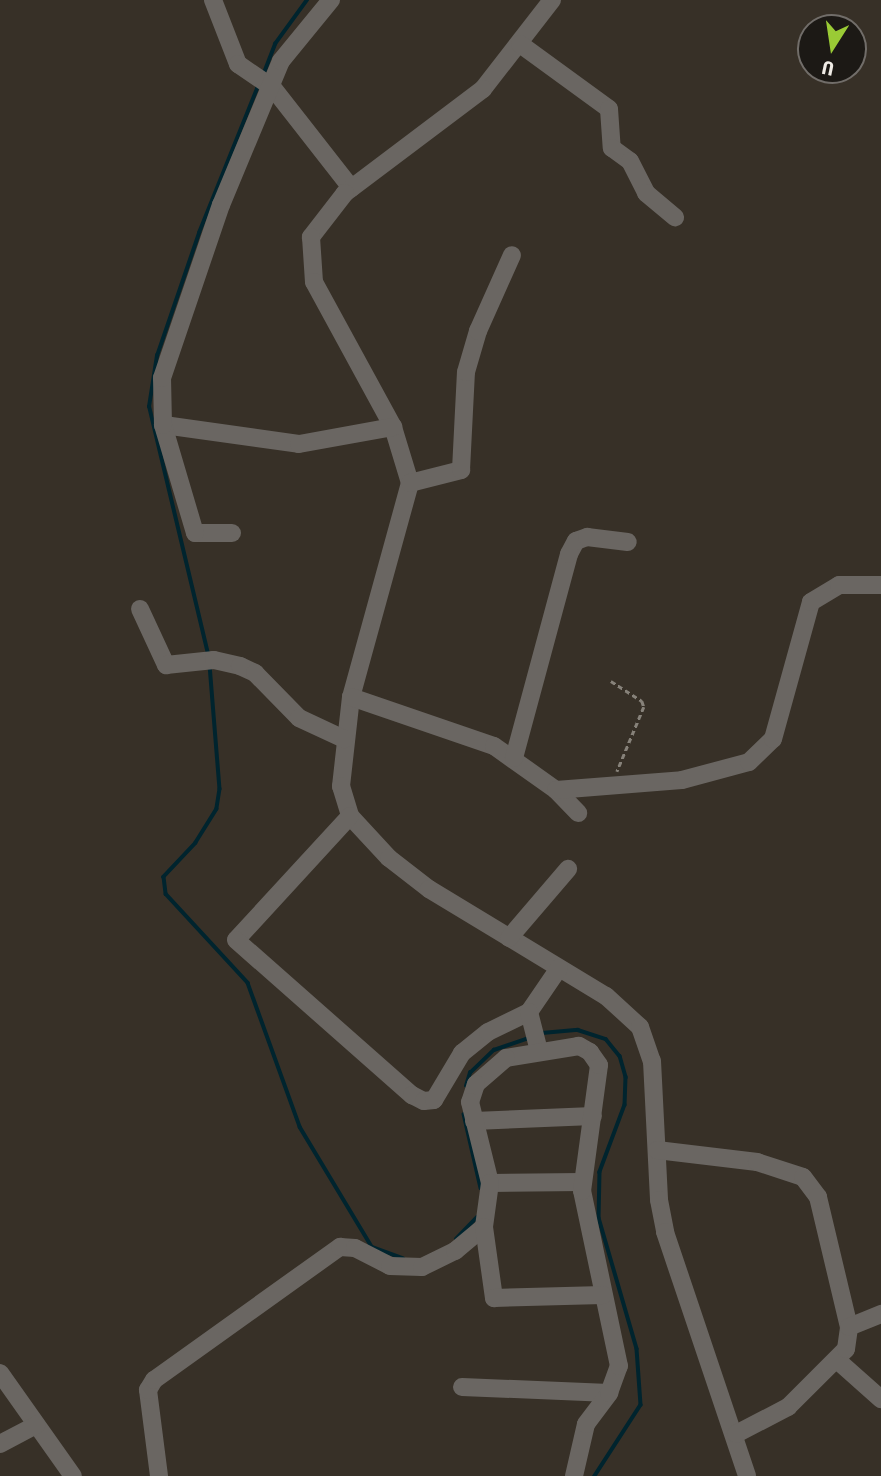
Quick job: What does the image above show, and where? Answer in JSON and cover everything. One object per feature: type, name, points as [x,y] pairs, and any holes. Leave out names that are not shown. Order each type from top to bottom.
[{"type":"street","points":[[213,0],[230,50],[247,72],[271,86],[351,188]]},
{"type":"street","points":[[232,533],[196,536],[164,425],[159,396],[176,331],[221,205],[271,86],[290,46],[331,0]]},
{"type":"street","points":[[552,0],[483,89],[351,188],[321,219],[311,237],[311,265],[331,318],[393,426],[410,483],[351,696],[344,739],[341,786],[350,816],[410,874],[606,996],[640,1027],[652,1061],[665,1232],[736,1434],[747,1476]]},
{"type":"street","points":[[520,44],[609,109],[612,148],[630,162],[646,193],[675,217]]},
{"type":"street","points":[[410,483],[461,470],[466,372],[478,331],[512,255]]},
{"type":"street","points":[[164,425],[299,444],[393,426]]},
{"type":"street","points":[[514,758],[576,541],[587,537],[628,542]]},
{"type":"street","points":[[556,790],[713,773],[762,753],[773,739],[811,602],[839,585],[881,585]]},
{"type":"street","points":[[140,609],[162,662],[214,660],[255,673],[299,718],[344,739]]},
{"type":"street","points":[[351,696],[472,736],[514,758],[556,790],[578,813]]},
{"type":"street","points":[[350,816],[238,937],[239,946],[424,1101],[434,1100],[462,1053],[488,1032],[530,1015],[559,968]]},
{"type":"street","points":[[509,938],[568,869]]},
{"type":"street","points":[[530,1015],[539,1051]]},
{"type":"street","points":[[574,1476],[586,1424],[609,1393],[619,1357],[603,1295],[582,1182],[600,1074],[596,1057],[579,1046],[506,1058],[484,1075],[470,1102],[490,1183],[484,1227],[495,1299],[603,1295]]},
{"type":"street","points":[[474,1121],[593,1116]]},
{"type":"street","points":[[657,1150],[757,1162],[803,1177],[818,1197],[849,1326],[846,1349],[788,1407],[736,1434]]},
{"type":"street","points":[[490,1183],[582,1182]]},
{"type":"street","points":[[159,1476],[148,1390],[154,1380],[340,1247],[355,1248],[390,1266],[422,1267],[455,1251],[484,1227]]},
{"type":"street","points":[[849,1326],[881,1314]]},
{"type":"street","points":[[837,1360],[881,1399]]},
{"type":"street","points":[[0,1373],[72,1476]]},
{"type":"street","points":[[462,1387],[609,1393]]},
{"type":"street","points":[[0,1444],[36,1425]]},
{"type":"path","points":[[611,681],[642,701],[644,708],[635,739],[618,767],[615,785]]},
{"type":"waterway","points":[[264,73],[275,44],[307,0]]},
{"type":"waterway","points":[[208,654],[149,407],[157,356],[199,233],[258,86]]},
{"type":"waterway","points":[[210,665],[220,789],[217,809],[196,843],[164,877],[166,894],[248,983],[300,1127],[372,1247],[403,1258]]},
{"type":"waterway","points":[[542,1033],[578,1030],[606,1039],[620,1056],[626,1077],[625,1105],[600,1172],[599,1218],[637,1349],[641,1405],[595,1476]]},
{"type":"waterway","points":[[466,1086],[470,1073],[494,1050],[528,1038]]},
{"type":"waterway","points":[[464,1114],[481,1188]]},
{"type":"waterway","points":[[456,1239],[477,1217]]}]
